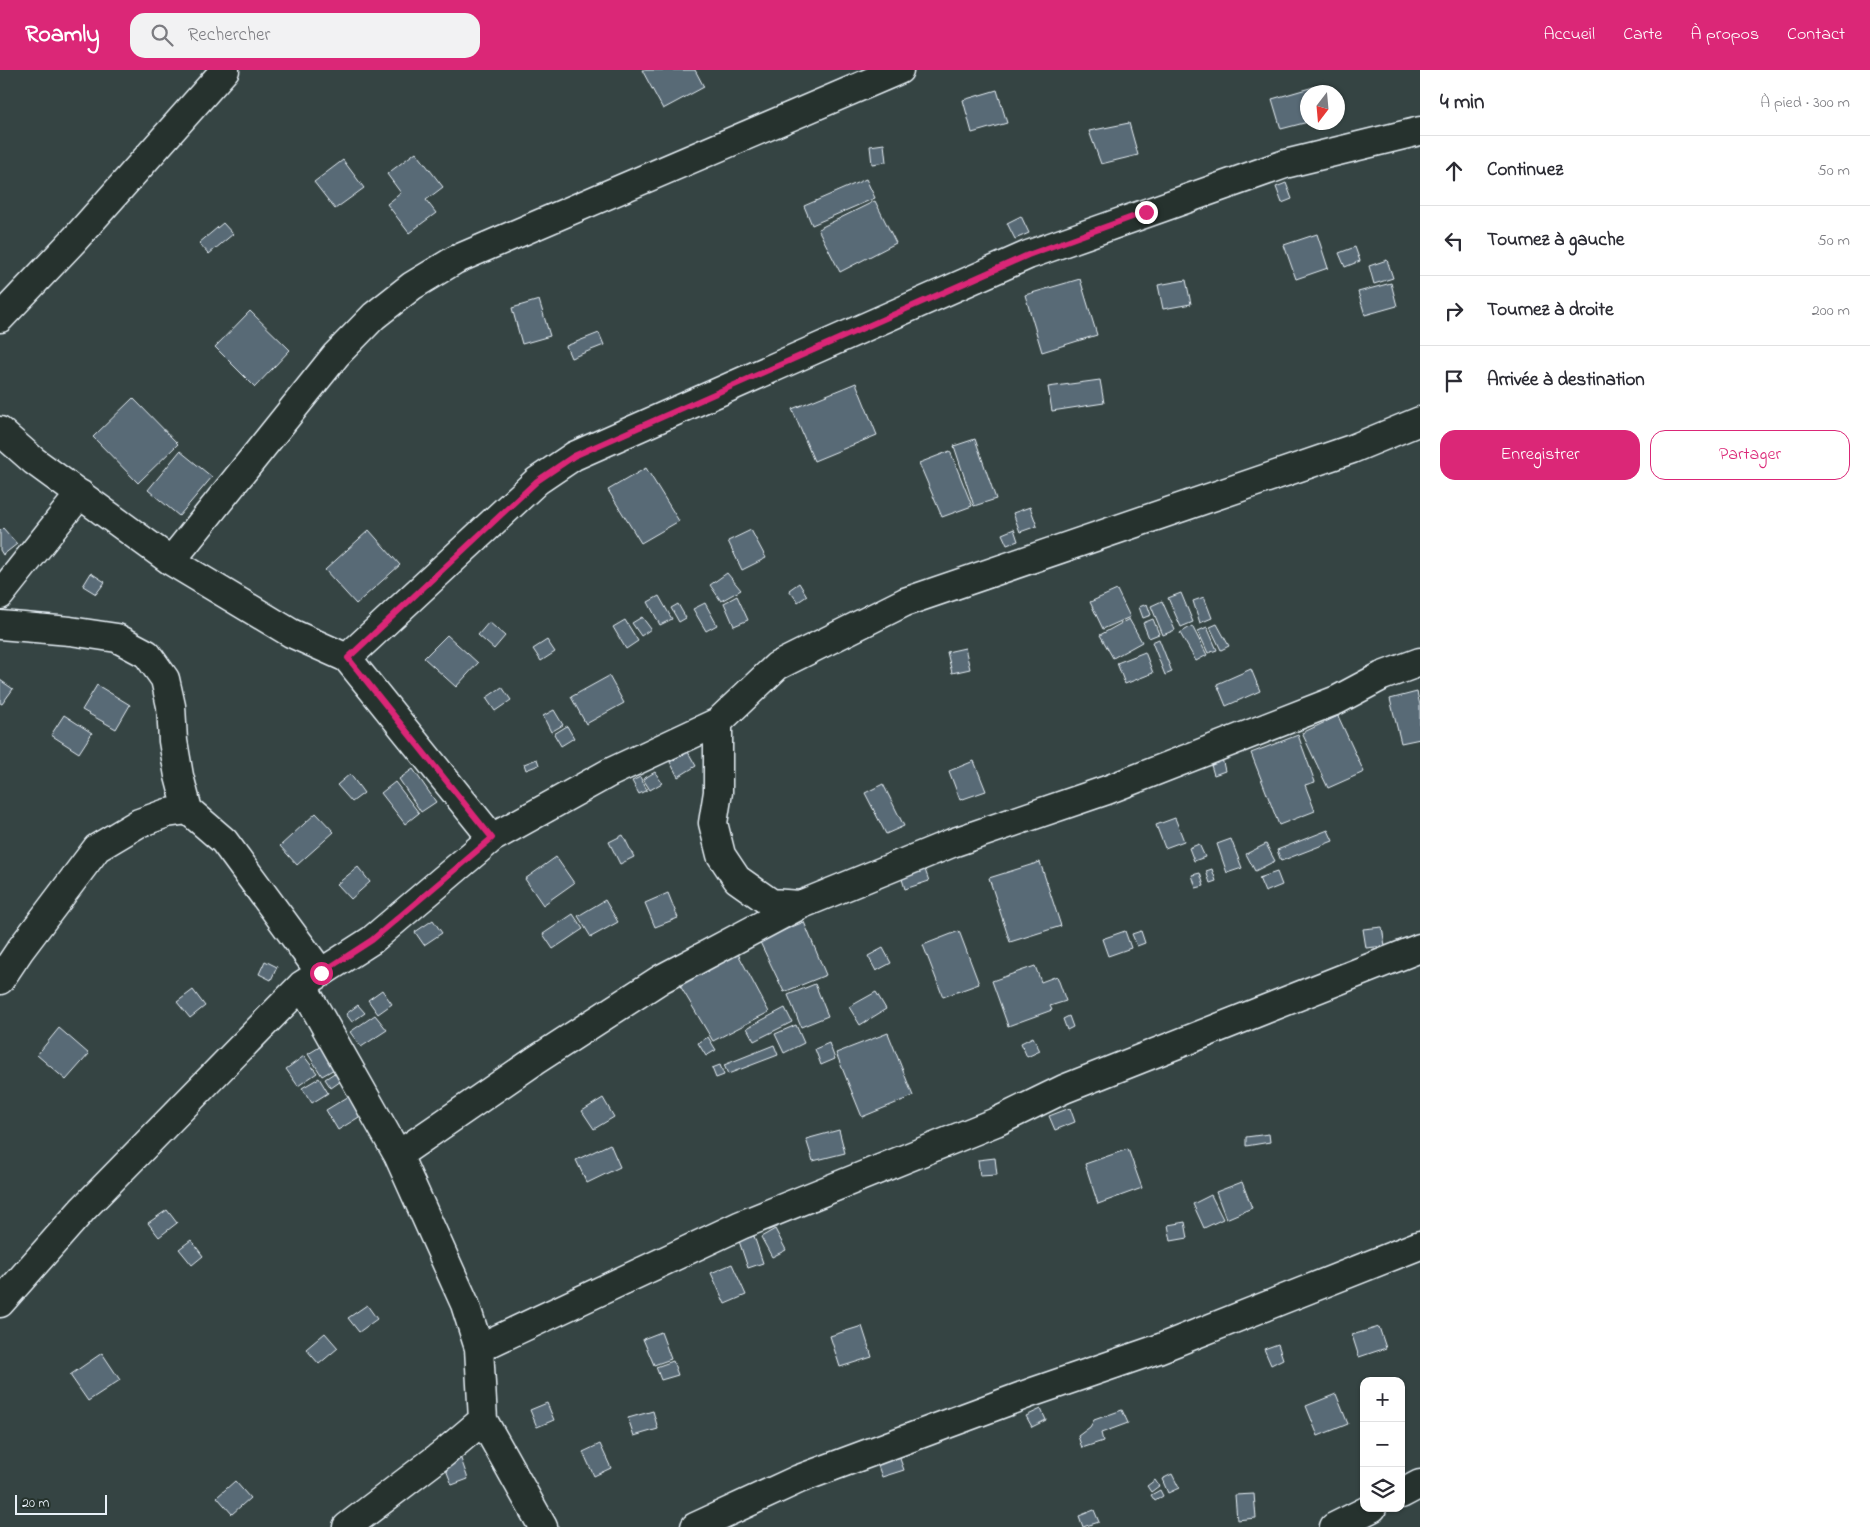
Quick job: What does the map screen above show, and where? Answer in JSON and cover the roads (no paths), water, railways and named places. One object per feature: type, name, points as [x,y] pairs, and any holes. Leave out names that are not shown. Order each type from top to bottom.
[{"type":"street","points":[[0,318],[75,240],[225,70]]},
{"type":"street","points":[[171,561],[336,355],[374,316],[412,286],[455,260],[899,70]]},
{"type":"street","points":[[348,658],[537,481],[574,456],[1028,255],[1285,164],[1420,130]]},
{"type":"street","points":[[0,1303],[83,1209],[312,979],[372,940],[492,838],[608,773],[718,722],[777,666],[905,602],[1352,449],[1420,421]]},
{"type":"street","points":[[0,431],[34,461],[171,561],[291,633],[348,658],[492,838]]},
{"type":"street","points":[[0,595],[80,494]]},
{"type":"street","points":[[0,625],[70,631],[117,638],[147,654],[165,679],[171,706],[178,776],[188,810],[224,841],[312,979],[398,1155],[465,1304],[479,1348],[483,1420],[543,1527]]},
{"type":"street","points":[[398,1155],[536,1060],[661,979],[800,905],[952,842],[1106,790],[1309,711],[1336,700],[1382,676],[1420,662]]},
{"type":"street","points":[[718,722],[718,792],[714,823],[721,855],[737,879],[771,903],[800,905]]},
{"type":"street","points":[[0,980],[20,950],[97,848],[139,823],[167,814],[188,810]]},
{"type":"street","points":[[479,1348],[741,1225],[996,1122],[1064,1089],[1420,948]]},
{"type":"street","points":[[695,1527],[799,1479],[1033,1392],[1158,1349],[1420,1245]]},
{"type":"street","points":[[347,1527],[444,1453],[483,1420]]},
{"type":"street","points":[[1405,1492],[1420,1484]]},
{"type":"street","points":[[1334,1527],[1364,1512]]}]
